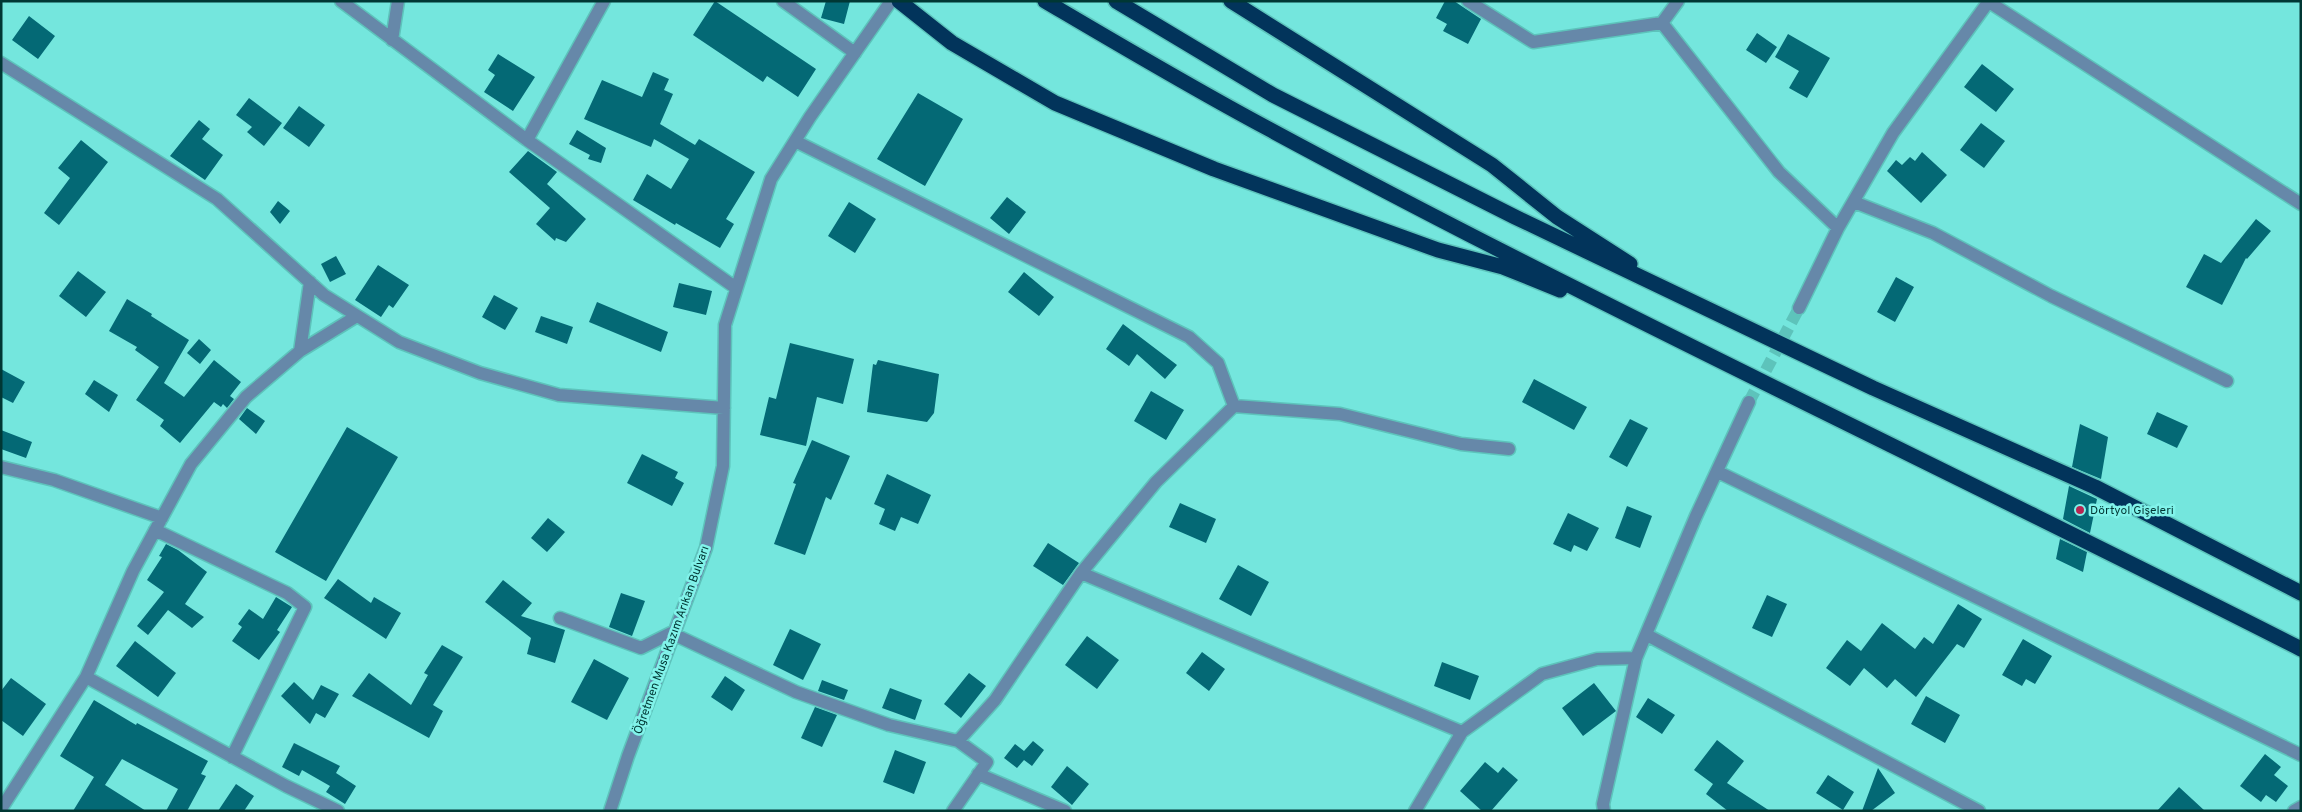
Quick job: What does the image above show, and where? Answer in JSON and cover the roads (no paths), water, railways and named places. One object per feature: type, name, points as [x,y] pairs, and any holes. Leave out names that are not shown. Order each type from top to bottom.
[{"type":"highway","points":[[899,1],[952,43],[1055,103],[1214,169],[1438,250],[1503,267],[1670,335]]},
{"type":"highway","points":[[1045,1],[1265,127],[1503,251],[1916,458],[2086,539],[2301,649]]},
{"type":"highway","points":[[1116,1],[1273,95],[1515,217],[1681,298],[1873,388],[2095,487],[2301,593]]},
{"type":"highway","points":[[1231,1],[1492,165],[1557,217],[1681,298]]},
{"type":"street","points":[[341,1],[527,140],[736,288]]},
{"type":"street","points":[[392,40],[398,1]]},
{"type":"street","points":[[527,140],[604,1]]},
{"type":"street","points":[[783,1],[855,53]]},
{"type":"street","name":"Öğretmen Musa Kazım Arıkan Bulvarı","points":[[610,811],[628,756],[706,548],[722,466],[726,326],[736,288],[771,179],[795,140],[891,1]]},
{"type":"street","points":[[1468,1],[1533,42],[1662,23],[1678,1]]},
{"type":"street","points":[[1799,308],[1838,228],[1892,133],[1989,1],[2301,204]]},
{"type":"street","points":[[1662,23],[1779,172],[1838,228]]},
{"type":"street","points":[[1,63],[217,199],[324,295],[399,342],[480,373],[559,395],[724,408]]},
{"type":"street","points":[[795,140],[1189,337],[1218,364],[1234,406]]},
{"type":"street","points":[[1854,202],[1933,233],[2050,296],[2227,381]]},
{"type":"street","points":[[300,351],[310,282]]},
{"type":"street","points":[[1,809],[86,677],[132,571],[191,464],[246,397],[300,351],[357,316]]},
{"type":"street","points":[[1604,811],[1603,804],[1636,658],[1696,516],[1749,402]]},
{"type":"street","points":[[958,741],[994,700],[1081,573],[1156,482],[1234,406],[1340,414],[1461,444],[1509,448]]},
{"type":"street","points":[[1,467],[54,480],[162,518]]},
{"type":"street","points":[[1718,472],[2301,755]]},
{"type":"street","points":[[155,530],[287,593],[305,607],[232,757]]},
{"type":"street","points":[[1081,573],[1462,732]]},
{"type":"street","points":[[560,618],[641,648],[674,634],[796,692],[889,725],[958,741],[987,762],[953,811]]},
{"type":"street","points":[[1647,635],[1979,811]]},
{"type":"street","points":[[1416,811],[1462,732],[1542,674],[1597,659],[1636,658]]},
{"type":"street","points":[[86,677],[232,757],[338,811]]},
{"type":"street","points":[[978,774],[1065,811]]},
{"type":"street","points":[[2294,811],[2301,806]]},
{"type":"tunnel","points":[[1749,402],[1799,308]]},
{"type":"place","name":"Dörtyol Gişeleri","points":[[2080,510]]}]
